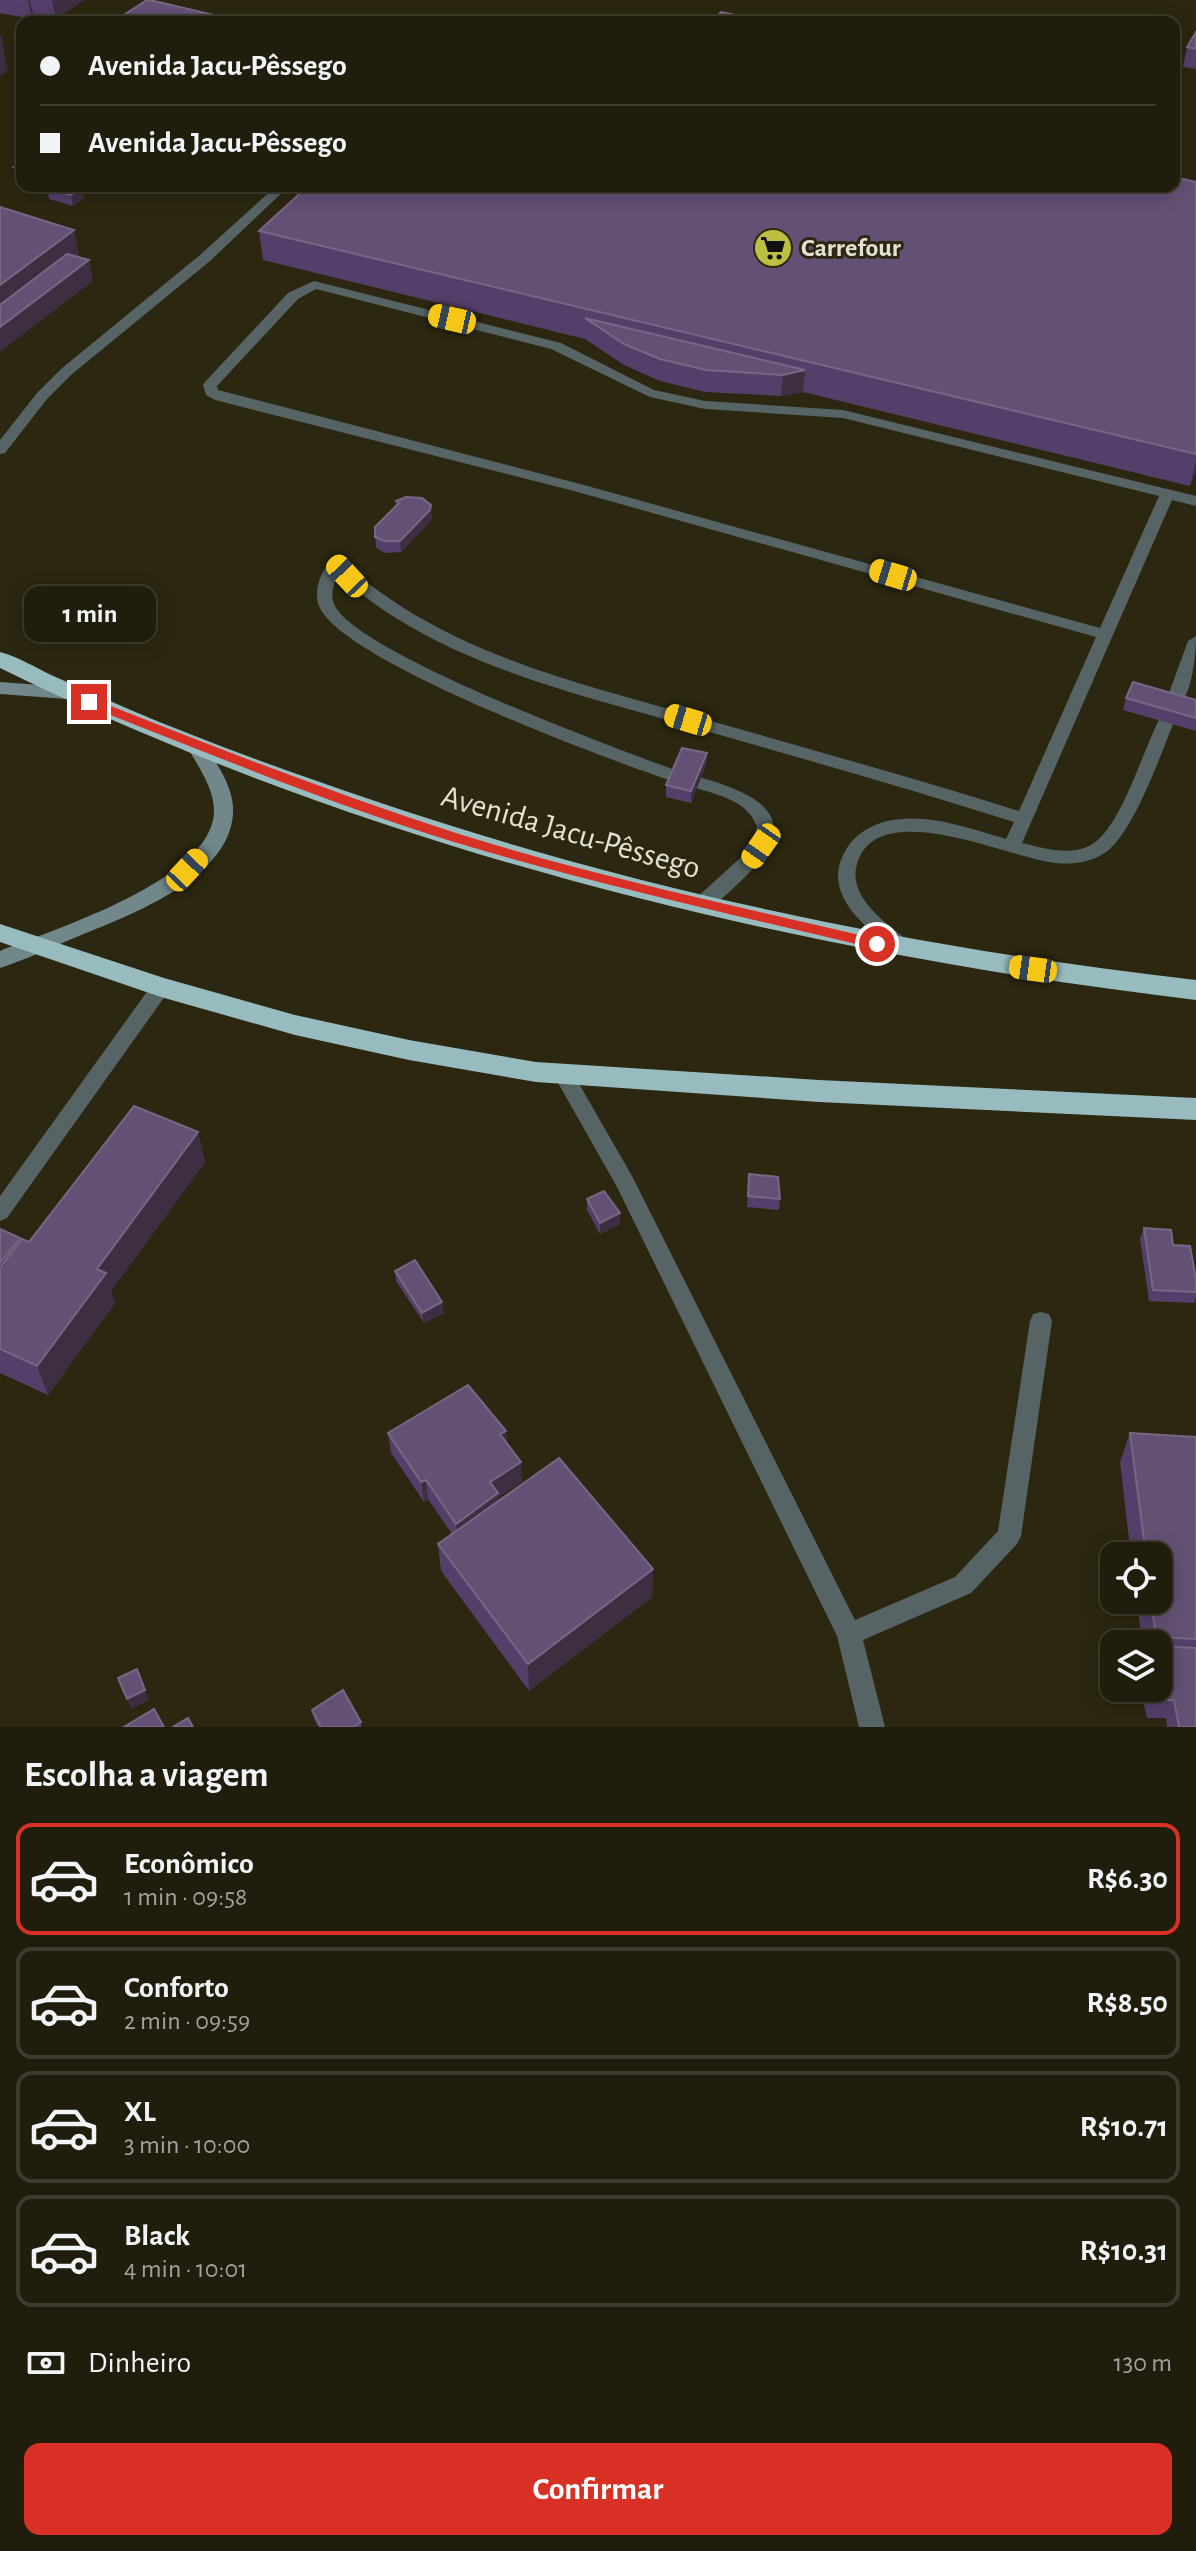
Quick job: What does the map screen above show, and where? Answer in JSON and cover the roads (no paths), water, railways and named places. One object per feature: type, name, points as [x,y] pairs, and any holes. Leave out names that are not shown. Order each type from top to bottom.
[{"type":"highway","name":"Avenida Jacu-Pêssego","points":[[0,659],[67,693],[196,746],[456,837],[555,867],[701,904],[907,950],[1196,990]]},
{"type":"highway","points":[[0,933],[161,987],[295,1025],[423,1053],[563,1074],[790,1089],[1196,1109]]},
{"type":"main road","points":[[0,688],[67,693]]},
{"type":"main road","points":[[0,960],[152,897],[173,883],[201,855],[218,833],[224,815],[216,781],[196,746]]},
{"type":"lane","points":[[0,450],[42,396],[66,372],[205,258],[276,192]]},
{"type":"lane","points":[[1103,634],[622,500],[353,428],[220,397],[211,392],[210,385],[293,296],[314,285],[556,346],[650,393],[705,405],[843,414],[1196,501]]},
{"type":"lane","points":[[1011,848],[1167,494]]},
{"type":"lane","points":[[675,776],[626,760],[450,685],[361,638],[340,624],[326,606],[325,591],[335,563],[363,590],[394,612],[462,646],[537,674],[1025,819]]},
{"type":"lane","points":[[1173,704],[1196,641]]},
{"type":"lane","points":[[907,950],[865,914],[851,896],[845,879],[848,855],[865,837],[887,827],[915,825],[1056,857],[1076,857],[1099,849],[1116,832],[1166,722]]},
{"type":"lane","points":[[699,783],[748,801],[765,817],[767,829],[751,860],[701,904]]},
{"type":"lane","points":[[0,1212],[161,987]]},
{"type":"lane","points":[[563,1074],[625,1182],[849,1634],[872,1727]]},
{"type":"lane","points":[[849,1634],[963,1585],[1009,1536],[1041,1321]]},
{"type":"place","name":"Carrefour","points":[[773,248]]}]
